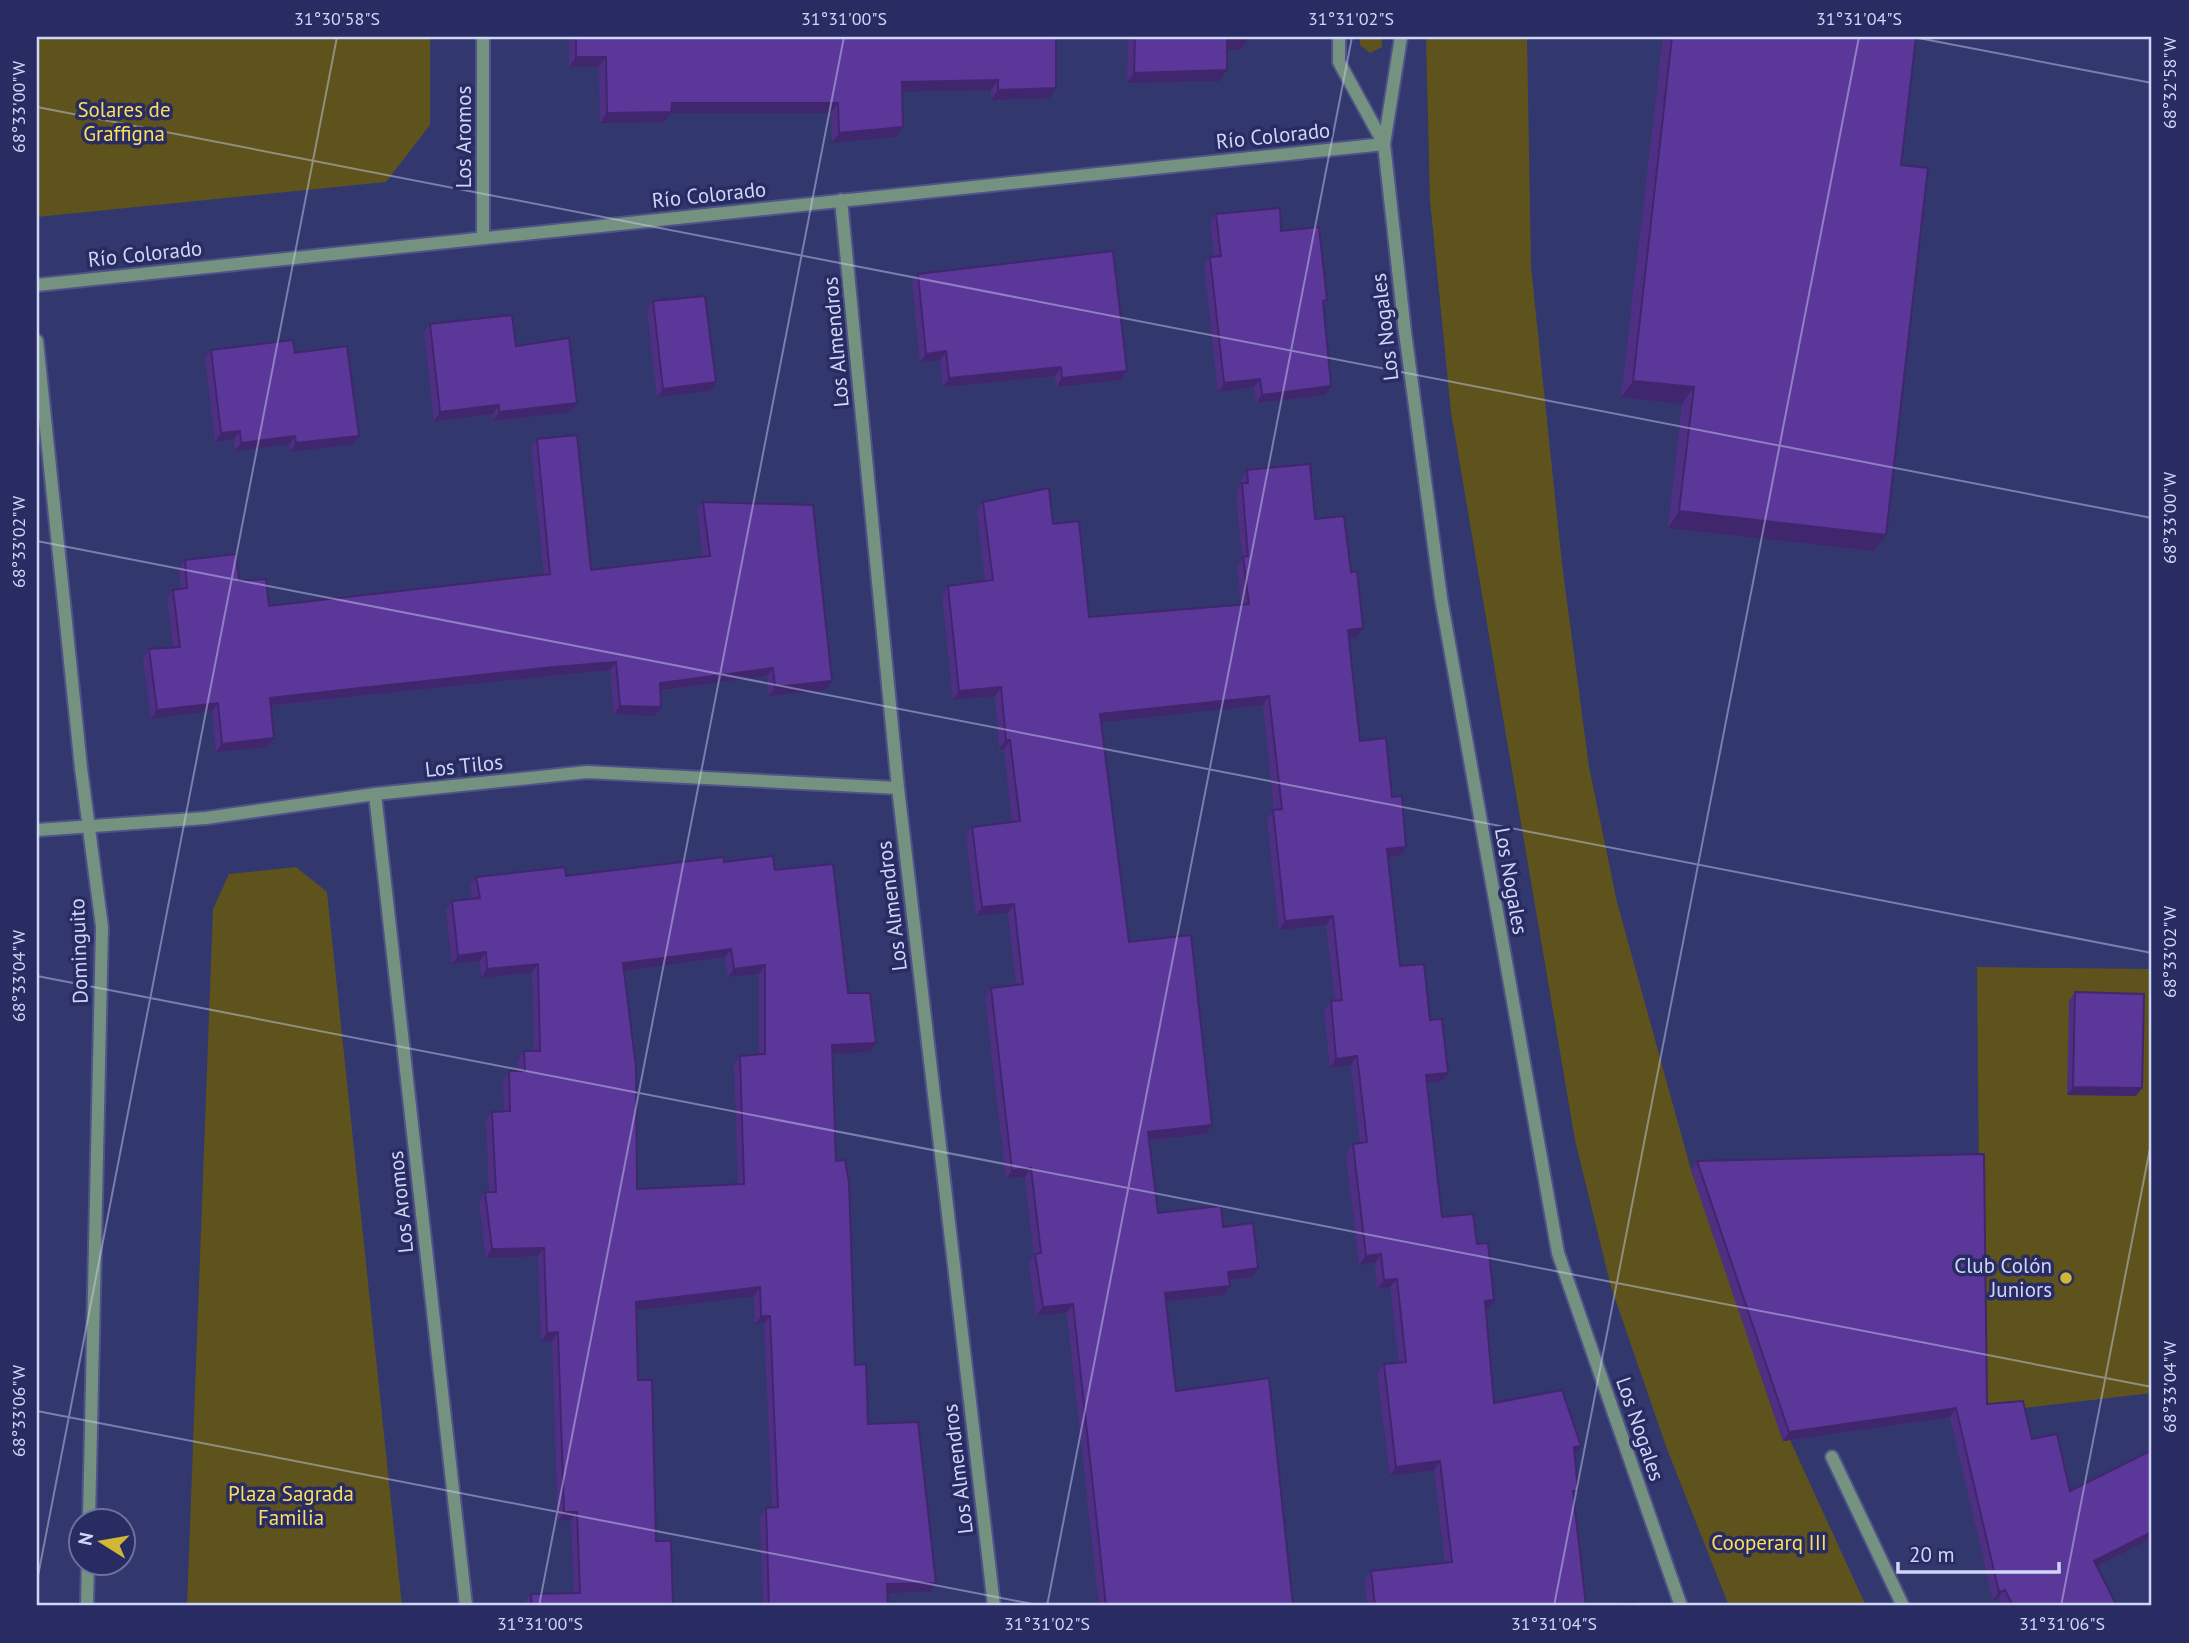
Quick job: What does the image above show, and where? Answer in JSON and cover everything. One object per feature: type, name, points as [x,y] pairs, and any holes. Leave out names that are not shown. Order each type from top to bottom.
[{"type":"street","name":"Los Aromos","points":[[483,37],[483,238]]},
{"type":"street","name":"Los Nogales","points":[[1339,37],[1339,62],[1384,144]]},
{"type":"street","name":"Los Nogales","points":[[1401,37],[1384,144],[1405,332],[1441,598],[1558,1253],[1681,1606]]},
{"type":"street","name":"Río Colorado","points":[[37,285],[1384,144]]},
{"type":"street","name":"Los Almendros","points":[[841,200],[898,788],[994,1606]]},
{"type":"street","name":"Dominguito","points":[[37,341],[88,825],[102,927],[89,1506]]},
{"type":"street","name":"Los Tilos","points":[[37,830],[206,818],[375,794],[587,772],[898,788]]},
{"type":"street","name":"Los Aromos","points":[[375,794],[466,1606]]},
{"type":"street","points":[[1832,1457],[1903,1606]]},
{"type":"street","points":[[87,1606],[88,1576]]},
{"type":"green space","name":"Solares de Graffigna","points":[[37,37],[430,37],[430,125],[386,182],[37,217]]},
{"type":"green space","points":[[1360,37],[1382,37],[1382,47],[1370,53],[1360,45]]},
{"type":"green space","name":"Cooperarq III","points":[[1426,37],[1527,37],[1531,267],[1562,564],[1589,767],[1617,902],[1691,1170],[1783,1441],[1790,1440],[1866,1606],[1729,1606],[1667,1449],[1611,1287],[1575,1140],[1451,412],[1430,200]]},
{"type":"green space","name":"Plaza Sagrada Familia","points":[[296,867],[327,892],[402,1606],[187,1606],[213,909],[229,874]]},
{"type":"green space","name":"Club Colón Juniors","points":[[1977,967],[2152,969],[2152,1393],[1981,1413]]},
{"type":"building","points":[[576,37],[1056,37],[1056,88],[998,90],[998,80],[902,82],[903,127],[839,133],[838,103],[672,103],[671,112],[607,113],[606,57],[576,57]]},
{"type":"building","points":[[1135,37],[1248,39],[1227,39],[1227,70],[1134,73]]},
{"type":"building","points":[[1672,37],[1916,37],[1901,165],[1928,168],[1886,535],[1679,511],[1694,387],[1633,381]]},
{"type":"building","points":[[1280,208],[1281,231],[1319,227],[1327,300],[1323,301],[1331,386],[1262,395],[1260,379],[1224,383],[1210,257],[1221,256],[1216,214]]},
{"type":"building","points":[[1113,251],[1127,371],[1062,378],[1061,367],[949,378],[946,351],[926,354],[918,274]]},
{"type":"building","points":[[705,296],[716,382],[663,389],[653,301]]},
{"type":"building","points":[[512,315],[516,346],[569,338],[577,403],[499,412],[499,405],[440,412],[430,324]]},
{"type":"building","points":[[293,340],[295,353],[347,346],[359,436],[296,443],[295,436],[241,443],[240,431],[221,433],[211,350]]},
{"type":"building","points":[[577,435],[591,570],[710,556],[703,502],[813,505],[832,681],[775,687],[773,668],[660,683],[661,707],[620,706],[616,662],[553,667],[270,698],[274,738],[222,744],[218,703],[157,710],[149,649],[180,647],[173,590],[187,588],[185,560],[236,554],[239,581],[266,579],[269,606],[550,574],[537,439]]},
{"type":"building","points":[[1310,464],[1315,519],[1344,516],[1351,572],[1357,571],[1363,628],[1348,630],[1360,741],[1386,738],[1392,797],[1402,796],[1406,847],[1387,849],[1400,966],[1424,964],[1430,1020],[1442,1019],[1448,1073],[1426,1075],[1442,1217],[1473,1214],[1477,1244],[1488,1243],[1494,1300],[1485,1301],[1494,1403],[1562,1390],[1581,1446],[1574,1447],[1578,1491],[1573,1491],[1586,1606],[1375,1606],[1371,1571],[1452,1562],[1440,1461],[1396,1467],[1384,1364],[1406,1362],[1397,1279],[1384,1280],[1381,1254],[1366,1256],[1353,1144],[1367,1142],[1357,1056],[1336,1059],[1331,1001],[1342,1000],[1333,916],[1285,921],[1273,810],[1282,809],[1269,696],[1100,714],[1129,942],[1191,935],[1212,1125],[1148,1132],[1158,1213],[1221,1206],[1223,1227],[1253,1223],[1258,1268],[1228,1272],[1230,1286],[1165,1293],[1176,1391],[1269,1378],[1293,1606],[1106,1606],[1073,1304],[1043,1307],[1035,1254],[1041,1253],[1031,1168],[1012,1170],[991,988],[1023,984],[1014,904],[982,907],[972,827],[1020,821],[1010,740],[1006,740],[1001,687],[959,691],[948,586],[993,580],[983,502],[1049,488],[1053,524],[1079,521],[1089,617],[1249,604],[1243,557],[1248,556],[1242,483],[1248,483],[1247,470]]},
{"type":"building","points":[[773,856],[775,870],[833,864],[848,993],[870,993],[876,1043],[832,1045],[836,1161],[845,1160],[849,1182],[855,1365],[866,1364],[868,1424],[918,1422],[936,1583],[887,1584],[888,1606],[769,1606],[766,1508],[778,1507],[770,1316],[761,1316],[760,1287],[636,1302],[638,1380],[652,1380],[656,1541],[671,1541],[673,1606],[532,1606],[531,1594],[580,1593],[577,1512],[564,1512],[558,1332],[547,1333],[544,1248],[492,1249],[485,1192],[496,1192],[492,1112],[510,1111],[509,1071],[525,1071],[524,1051],[540,1051],[538,964],[487,969],[486,952],[458,956],[452,901],[480,898],[476,877],[565,867],[566,876],[724,857],[724,862]],"holes":[[[731,949],[734,969],[765,965],[765,1054],[740,1056],[744,1184],[637,1189],[636,1067],[623,963]]]},
{"type":"building","points":[[2075,992],[2144,994],[2142,1088],[2073,1087]]},
{"type":"building","points":[[1984,1154],[1987,1404],[2023,1401],[2032,1439],[2057,1434],[2070,1491],[2152,1450],[2152,1532],[2094,1561],[2117,1606],[2013,1606],[2005,1590],[1999,1592],[1956,1408],[1789,1432],[1697,1161]]},
{"type":"building","points":[[1636,1602],[1638,1606],[1599,1606]]},
{"type":"place","name":"Club Colón Juniors","points":[[2066,1278]]}]
